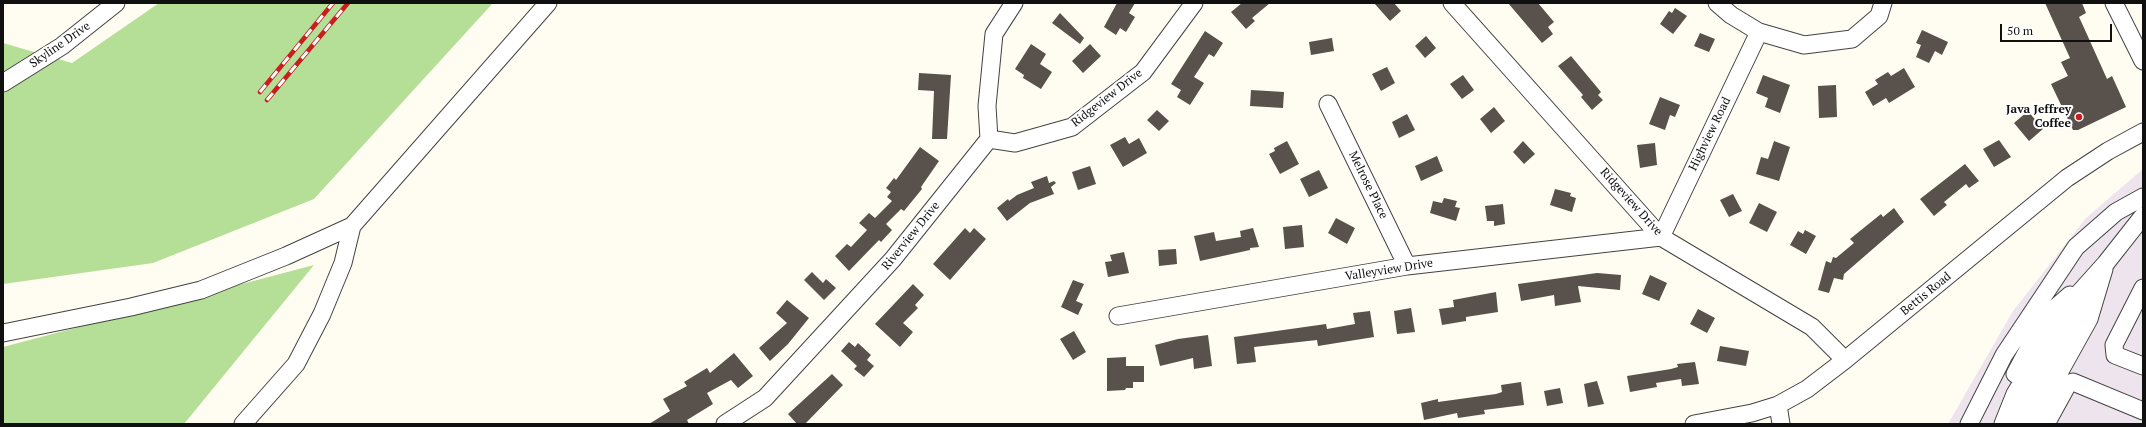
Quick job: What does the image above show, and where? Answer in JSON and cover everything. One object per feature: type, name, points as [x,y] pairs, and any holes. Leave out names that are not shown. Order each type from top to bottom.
[{"type":"street","name":"Skyline Drive","points":[[3,83],[62,46],[116,3]]},
{"type":"street","points":[[3,333],[131,307],[201,290],[286,256],[352,226],[548,3]]},
{"type":"street","points":[[989,139],[988,106],[994,34],[1014,3]]},
{"type":"street","name":"Ridgeview Drive","points":[[989,139],[1015,143],[1072,127],[1143,72],[1194,3]]},
{"type":"street","name":"Ridgeview Drive","points":[[1452,3],[1661,237],[1812,327],[1845,360]]},
{"type":"street","points":[[1717,3],[1731,15],[1759,32],[1804,45],[1852,39],[1879,16],[1883,3]]},
{"type":"street","points":[[2114,3],[2143,61]]},
{"type":"street","name":"Highview Road","points":[[1661,237],[1759,32]]},
{"type":"street","name":"Melrose Place","points":[[1328,104],[1407,266]]},
{"type":"street","name":"Bettis Road","points":[[1694,424],[1737,416],[1778,404],[1807,389],[1845,360],[2067,178],[2108,151],[2143,132]]},
{"type":"street","name":"Riverview Drive","points":[[725,424],[765,398],[893,259],[989,139]]},
{"type":"street","points":[[1969,424],[2004,355],[2076,247],[2116,212],[2143,197]]},
{"type":"street","points":[[2002,424],[2016,394],[2071,302],[2106,263],[2143,216]]},
{"type":"street","points":[[243,424],[296,364],[322,314],[343,263],[352,226]]},
{"type":"street","name":"Valleyview Drive","points":[[1118,316],[1407,266],[1661,237]]},
{"type":"street","points":[[1996,424],[2003,397],[2046,316],[2106,263]]},
{"type":"street","points":[[2012,424],[2106,263]]},
{"type":"street","points":[[2026,424],[2034,416],[2089,319],[2106,263]]},
{"type":"street","points":[[2143,288],[2114,345],[2115,355],[2143,366]]},
{"type":"street","points":[[2046,424],[2068,384],[2073,382],[2143,411]]},
{"type":"street","points":[[1778,404],[1781,424]]},
{"type":"shaded area","points":[[2143,169],[2143,424],[1948,424],[2013,311],[2086,218]]},
{"type":"green space","points":[[159,3],[493,3],[314,199],[153,263],[3,284],[3,43],[72,63]]},
{"type":"green space","points":[[314,265],[184,424],[3,424],[3,347]]},
{"type":"building","points":[[1117,3],[1135,3],[1129,13],[1135,17],[1126,32],[1120,28],[1116,35],[1104,27]]},
{"type":"building","points":[[1242,3],[1270,3],[1252,18],[1255,21],[1246,29],[1231,12]]},
{"type":"building","points":[[1374,3],[1394,3],[1401,11],[1390,21]]},
{"type":"building","points":[[1508,3],[1538,3],[1554,22],[1548,27],[1553,34],[1542,43]]},
{"type":"building","points":[[2045,3],[2082,3],[2086,13],[2079,17],[2107,79],[2112,76],[2126,107],[2078,130],[2073,130],[2051,84],[2068,76],[2061,62],[2070,58]]},
{"type":"building","points":[[1675,8],[1687,16],[1673,34],[1660,24],[1669,11],[1672,13]]},
{"type":"building","points":[[1060,13],[1084,38],[1080,44],[1052,23]]},
{"type":"building","points":[[1922,30],[1948,42],[1942,55],[1935,51],[1929,63],[1916,57],[1921,45],[1916,43]]},
{"type":"building","points":[[1205,31],[1223,43],[1214,57],[1209,54],[1194,77],[1204,83],[1190,105],[1177,97],[1181,90],[1171,84]]},
{"type":"building","points":[[1700,33],[1715,39],[1709,52],[1694,46]]},
{"type":"building","points":[[1426,36],[1436,48],[1425,58],[1415,46]]},
{"type":"building","points":[[1332,38],[1334,51],[1311,55],[1309,42]]},
{"type":"building","points":[[1031,44],[1046,54],[1040,64],[1052,72],[1041,89],[1023,78],[1024,75],[1015,69]]},
{"type":"building","points":[[1090,44],[1101,56],[1083,73],[1072,61]]},
{"type":"building","points":[[1571,56],[1601,92],[1598,95],[1603,100],[1592,110],[1581,97],[1583,95],[1558,66]]},
{"type":"building","points":[[1387,67],[1395,83],[1381,91],[1372,74]]},
{"type":"building","points":[[1904,68],[1915,87],[1889,103],[1886,98],[1873,106],[1865,92],[1878,84],[1875,80],[1888,72],[1891,76]]},
{"type":"building","points":[[919,73],[951,75],[947,139],[932,139],[934,91],[918,90]]},
{"type":"building","points":[[1463,75],[1474,90],[1462,99],[1450,84]]},
{"type":"building","points":[[1763,75],[1790,85],[1780,113],[1765,107],[1768,98],[1756,93]]},
{"type":"building","points":[[1836,85],[1837,117],[1819,118],[1818,86]]},
{"type":"building","points":[[1251,90],[1284,92],[1283,108],[1250,106]]},
{"type":"building","points":[[1660,97],[1680,105],[1675,117],[1670,115],[1665,130],[1649,124]]},
{"type":"building","points":[[1494,107],[1505,121],[1491,133],[1480,119]]},
{"type":"building","points":[[1157,110],[1169,121],[1159,131],[1147,120]]},
{"type":"building","points":[[2028,111],[2043,129],[2029,141],[2014,123]]},
{"type":"building","points":[[1407,114],[1415,130],[1399,138],[1392,122]]},
{"type":"building","points":[[1125,137],[1129,144],[1139,138],[1147,153],[1123,167],[1110,145]]},
{"type":"building","points":[[1999,140],[2011,157],[1994,167],[1983,149]]},
{"type":"building","points":[[1287,141],[1299,164],[1280,174],[1269,154],[1275,151],[1274,148]]},
{"type":"building","points":[[1523,141],[1535,154],[1524,164],[1513,152]]},
{"type":"building","points":[[1774,141],[1790,147],[1779,181],[1756,174],[1761,157],[1768,159]]},
{"type":"building","points":[[1655,143],[1657,165],[1640,168],[1637,145]]},
{"type":"building","points":[[920,147],[939,161],[921,187],[922,189],[904,211],[901,209],[886,224],[892,230],[881,242],[879,240],[849,271],[835,256],[847,244],[851,247],[867,230],[859,223],[869,213],[875,218],[892,201],[887,197],[891,192],[886,188],[894,178],[896,180]]},
{"type":"building","points":[[1437,156],[1443,171],[1421,181],[1415,166]]},
{"type":"building","points":[[1965,164],[1979,181],[1969,188],[1966,184],[1944,202],[1947,205],[1934,216],[1920,199]]},
{"type":"building","points":[[1090,166],[1096,184],[1078,190],[1072,172]]},
{"type":"building","points":[[1319,170],[1328,188],[1309,197],[1300,179]]},
{"type":"building","points":[[1047,176],[1049,183],[1054,181],[1056,183],[1051,187],[1054,194],[1030,203],[1007,221],[997,208],[1008,199],[1009,201],[1017,195],[1034,188],[1031,182]]},
{"type":"building","points":[[1555,189],[1571,193],[1570,196],[1576,198],[1572,212],[1550,205]]},
{"type":"building","points":[[1733,194],[1742,211],[1729,217],[1720,200]]},
{"type":"building","points":[[1444,198],[1457,201],[1455,207],[1460,208],[1456,221],[1430,213],[1433,201],[1442,203]]},
{"type":"building","points":[[1759,203],[1777,212],[1767,232],[1749,223]]},
{"type":"building","points":[[1503,204],[1505,224],[1494,226],[1494,221],[1487,221],[1485,206]]},
{"type":"building","points":[[1894,208],[1904,222],[1844,274],[1843,280],[1834,278],[1829,293],[1818,290],[1826,261],[1831,263],[1833,257],[1836,258],[1854,243],[1850,239],[1881,214],[1883,217]]},
{"type":"building","points":[[1336,218],[1355,228],[1347,244],[1328,233]]},
{"type":"building","points":[[1302,225],[1304,247],[1285,249],[1283,227]]},
{"type":"building","points":[[965,228],[970,233],[974,228],[986,239],[950,280],[933,264]]},
{"type":"building","points":[[1253,228],[1259,247],[1200,261],[1194,236],[1214,232],[1216,241],[1241,237],[1240,231]]},
{"type":"building","points":[[1805,230],[1816,236],[1806,254],[1790,245],[1798,231],[1803,234]]},
{"type":"building","points":[[1176,249],[1177,264],[1159,266],[1158,250]]},
{"type":"building","points":[[1124,252],[1129,273],[1108,277],[1105,262],[1112,261],[1110,255]]},
{"type":"building","points":[[812,272],[823,283],[826,279],[836,288],[824,300],[804,280]]},
{"type":"building","points":[[1597,273],[1621,275],[1620,290],[1578,286],[1581,302],[1555,306],[1554,295],[1521,301],[1518,284]]},
{"type":"building","points":[[1650,275],[1667,283],[1659,301],[1642,294]]},
{"type":"building","points":[[1073,280],[1084,284],[1076,301],[1083,304],[1078,315],[1061,307]]},
{"type":"building","points":[[913,284],[924,295],[915,305],[918,308],[903,323],[913,332],[900,347],[875,324]]},
{"type":"building","points":[[1496,292],[1498,312],[1466,317],[1466,321],[1442,325],[1439,309],[1454,307],[1453,300]]},
{"type":"building","points":[[787,300],[809,318],[788,344],[770,361],[759,348],[787,323],[776,313]]},
{"type":"building","points":[[1411,308],[1415,332],[1397,334],[1394,311]]},
{"type":"building","points":[[1698,309],[1715,318],[1707,333],[1690,324]]},
{"type":"building","points":[[1370,311],[1374,337],[1318,346],[1317,340],[1254,347],[1256,362],[1237,364],[1234,337],[1326,324],[1327,329],[1355,324],[1353,313]]},
{"type":"building","points":[[1074,331],[1086,352],[1073,360],[1060,339]]},
{"type":"building","points":[[1208,335],[1212,366],[1194,369],[1193,358],[1160,366],[1155,345],[1178,339]]},
{"type":"building","points":[[849,342],[855,347],[858,343],[871,355],[867,360],[874,366],[864,377],[854,369],[857,366],[841,351]]},
{"type":"building","points":[[1720,346],[1749,351],[1746,366],[1717,361]]},
{"type":"building","points":[[734,353],[753,376],[738,388],[731,380],[707,393],[713,404],[687,420],[689,424],[649,424],[670,411],[663,399],[687,386],[684,382],[707,368],[710,373]]},
{"type":"building","points":[[1126,357],[1126,366],[1144,366],[1144,382],[1133,382],[1133,388],[1126,388],[1125,390],[1107,391],[1107,358]]},
{"type":"building","points":[[1695,362],[1699,384],[1682,386],[1681,379],[1656,383],[1657,387],[1630,392],[1627,376],[1671,369],[1678,367],[1677,364]]},
{"type":"building","points":[[832,374],[843,385],[805,424],[797,424],[788,414]]},
{"type":"building","points":[[1597,381],[1604,404],[1588,407],[1584,384]]},
{"type":"building","points":[[1521,382],[1524,405],[1484,410],[1485,414],[1458,418],[1457,413],[1424,420],[1421,403],[1438,399],[1438,402],[1496,394],[1502,392],[1501,385]]},
{"type":"building","points":[[1560,388],[1563,403],[1547,406],[1544,391]]},
{"type":"railway","points":[[260,92],[333,3]]},
{"type":"railway","points":[[267,100],[348,3]]},
{"type":"place","name":"Java Jeffrey Coffee","points":[[2079,117]]}]
